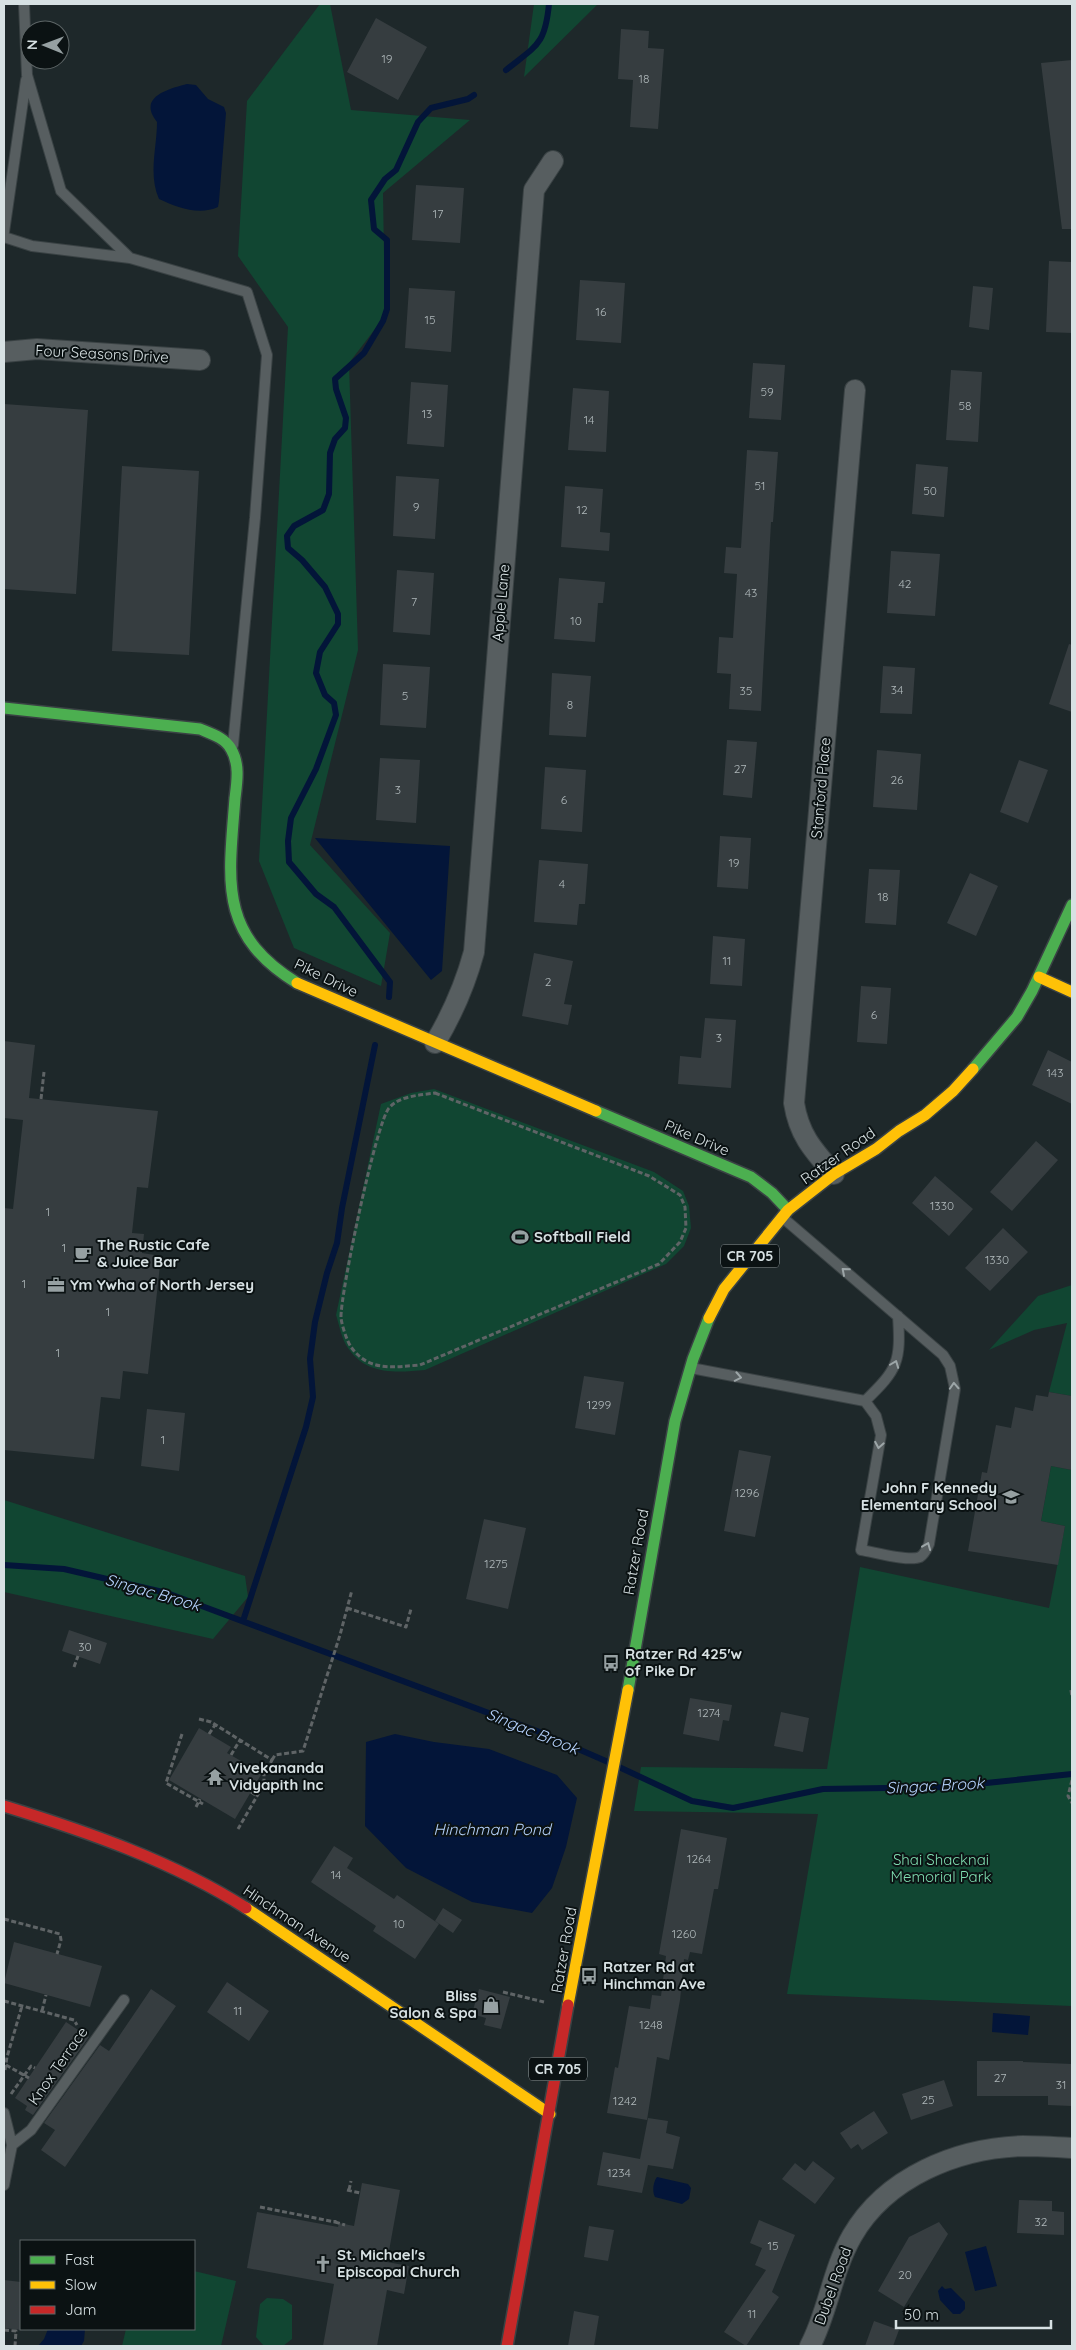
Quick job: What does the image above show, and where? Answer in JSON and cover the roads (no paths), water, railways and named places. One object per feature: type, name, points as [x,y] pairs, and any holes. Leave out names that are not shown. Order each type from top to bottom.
[{"type":"street","name":"Apple Lane","points":[[435,1043],[451,1016],[465,985],[474,944],[534,190],[554,161]]},
{"type":"street","name":"Four Seasons Drive","points":[[4,352],[37,349],[200,360]]},
{"type":"street","name":"Stanford Place","points":[[834,1174],[804,1139],[796,1121],[794,1103],[855,390]]},
{"type":"street","points":[[4,708],[200,729],[215,735],[227,744],[232,751]]},
{"type":"street","name":"Pike Drive","points":[[232,751],[237,763],[230,882],[233,906],[242,929],[256,950],[275,969],[299,984],[751,1176],[772,1193],[785,1213]]},
{"type":"street","name":"Ratzer Road","points":[[506,2346],[623,1719],[675,1421],[690,1368],[706,1324],[724,1289],[785,1213],[834,1174],[876,1150],[925,1115],[953,1091],[996,1045],[1017,1017],[1039,976],[1072,905]]},
{"type":"street","points":[[1039,976],[1072,992]]},
{"type":"street","name":"Hinchman Avenue","points":[[4,1806],[86,1832],[153,1857],[215,1889],[257,1914],[550,2114]]},
{"type":"street","name":"Dubel Road","points":[[810,2346],[816,2334],[834,2274],[851,2237],[880,2201],[903,2183],[929,2168],[958,2156],[990,2149],[1023,2146],[1072,2148]]},
{"type":"lane","points":[[4,232],[27,75],[24,4]]},
{"type":"lane","points":[[27,75],[61,191],[130,258]]},
{"type":"lane","points":[[4,237],[32,246],[130,258],[247,292],[267,354],[255,518],[232,751]]},
{"type":"lane","points":[[690,1368],[865,1401],[876,1416],[880,1435],[861,1550],[911,1558],[920,1557],[925,1552],[929,1544],[955,1389],[950,1366],[943,1355],[785,1213]]},
{"type":"lane","points":[[865,1401],[886,1380],[898,1360],[898,1316]]},
{"type":"lane","name":"Knox Terrace","points":[[12,2145],[31,2130],[124,2000]]},
{"type":"lane","points":[[4,2113],[12,2145],[4,2185]]},
{"type":"water","points":[[187,84],[196,85],[208,99],[224,107],[226,113],[219,201],[218,207],[211,210],[195,211],[159,199],[154,180],[157,122],[152,113],[151,106],[153,100],[164,92]]},
{"type":"water","points":[[315,838],[450,846],[442,971],[431,980]]},
{"type":"water","name":"Hinchman Pond","points":[[395,1734],[434,1742],[489,1749],[557,1775],[577,1798],[566,1847],[552,1888],[532,1913],[472,1902],[406,1868],[365,1826],[366,1742]]},
{"type":"water","points":[[993,2013],[1030,2016],[1028,2035],[992,2032]]},
{"type":"water","points":[[657,2177],[688,2184],[691,2188],[689,2199],[682,2204],[655,2197],[653,2187]]},
{"type":"water","points":[[986,2246],[997,2286],[975,2291],[965,2252]]},
{"type":"water","points":[[942,2286],[945,2289],[951,2288],[965,2302],[965,2309],[960,2314],[953,2314],[940,2300],[938,2291]]},
{"type":"water","points":[[48,2330],[85,2330],[84,2341],[81,2346],[38,2346],[44,2339]]},
{"type":"waterway","points":[[506,70],[538,43],[545,28],[549,4]]},
{"type":"waterway","points":[[389,997],[390,982],[334,907],[316,894],[289,862],[288,841],[291,818],[316,769],[336,715],[334,703],[325,695],[316,673],[320,652],[338,624],[338,614],[325,587],[302,560],[288,548],[287,536],[294,526],[323,510],[329,494],[330,453],[335,439],[345,428],[346,418],[336,389],[335,379],[364,353],[383,321],[387,309],[387,240],[374,229],[371,200],[385,179],[396,170],[418,122],[431,108],[468,99],[474,95]]},
{"type":"waterway","points":[[243,1621],[306,1427],[313,1397],[310,1359],[315,1322],[327,1273],[337,1243],[342,1208],[375,1045]]},
{"type":"waterway","name":"Singac Brook","points":[[4,1565],[64,1569],[167,1593],[537,1731],[608,1762]]},
{"type":"waterway","name":"Singac Brook","points":[[619,1767],[692,1801],[733,1808],[823,1789],[948,1787],[1072,1774]]},
{"type":"place","name":"Softball Field","points":[[520,1237]]},
{"type":"place","name":"The Rustic Cafe & Juice Bar","points":[[83,1254]]},
{"type":"place","name":"Ym Ywha of North Jersey","points":[[56,1285]]},
{"type":"place","name":"John F Kennedy Elementary School","points":[[1011,1497]]},
{"type":"place","name":"Ratzer Rd 425'w of Pike Dr","points":[[611,1663]]},
{"type":"place","name":"Vivekananda Vidyapith Inc","points":[[215,1777]]},
{"type":"place","name":"Ratzer Rd at Hinchman Ave","points":[[589,1976]]},
{"type":"place","name":"Bliss Salon & Spa","points":[[491,2005]]},
{"type":"place","name":"St. Michael's Episcopal Church","points":[[323,2264]]},
{"type":"park label","name":"Shai Shacknai Memorial Park","points":[[941,1868]]}]
